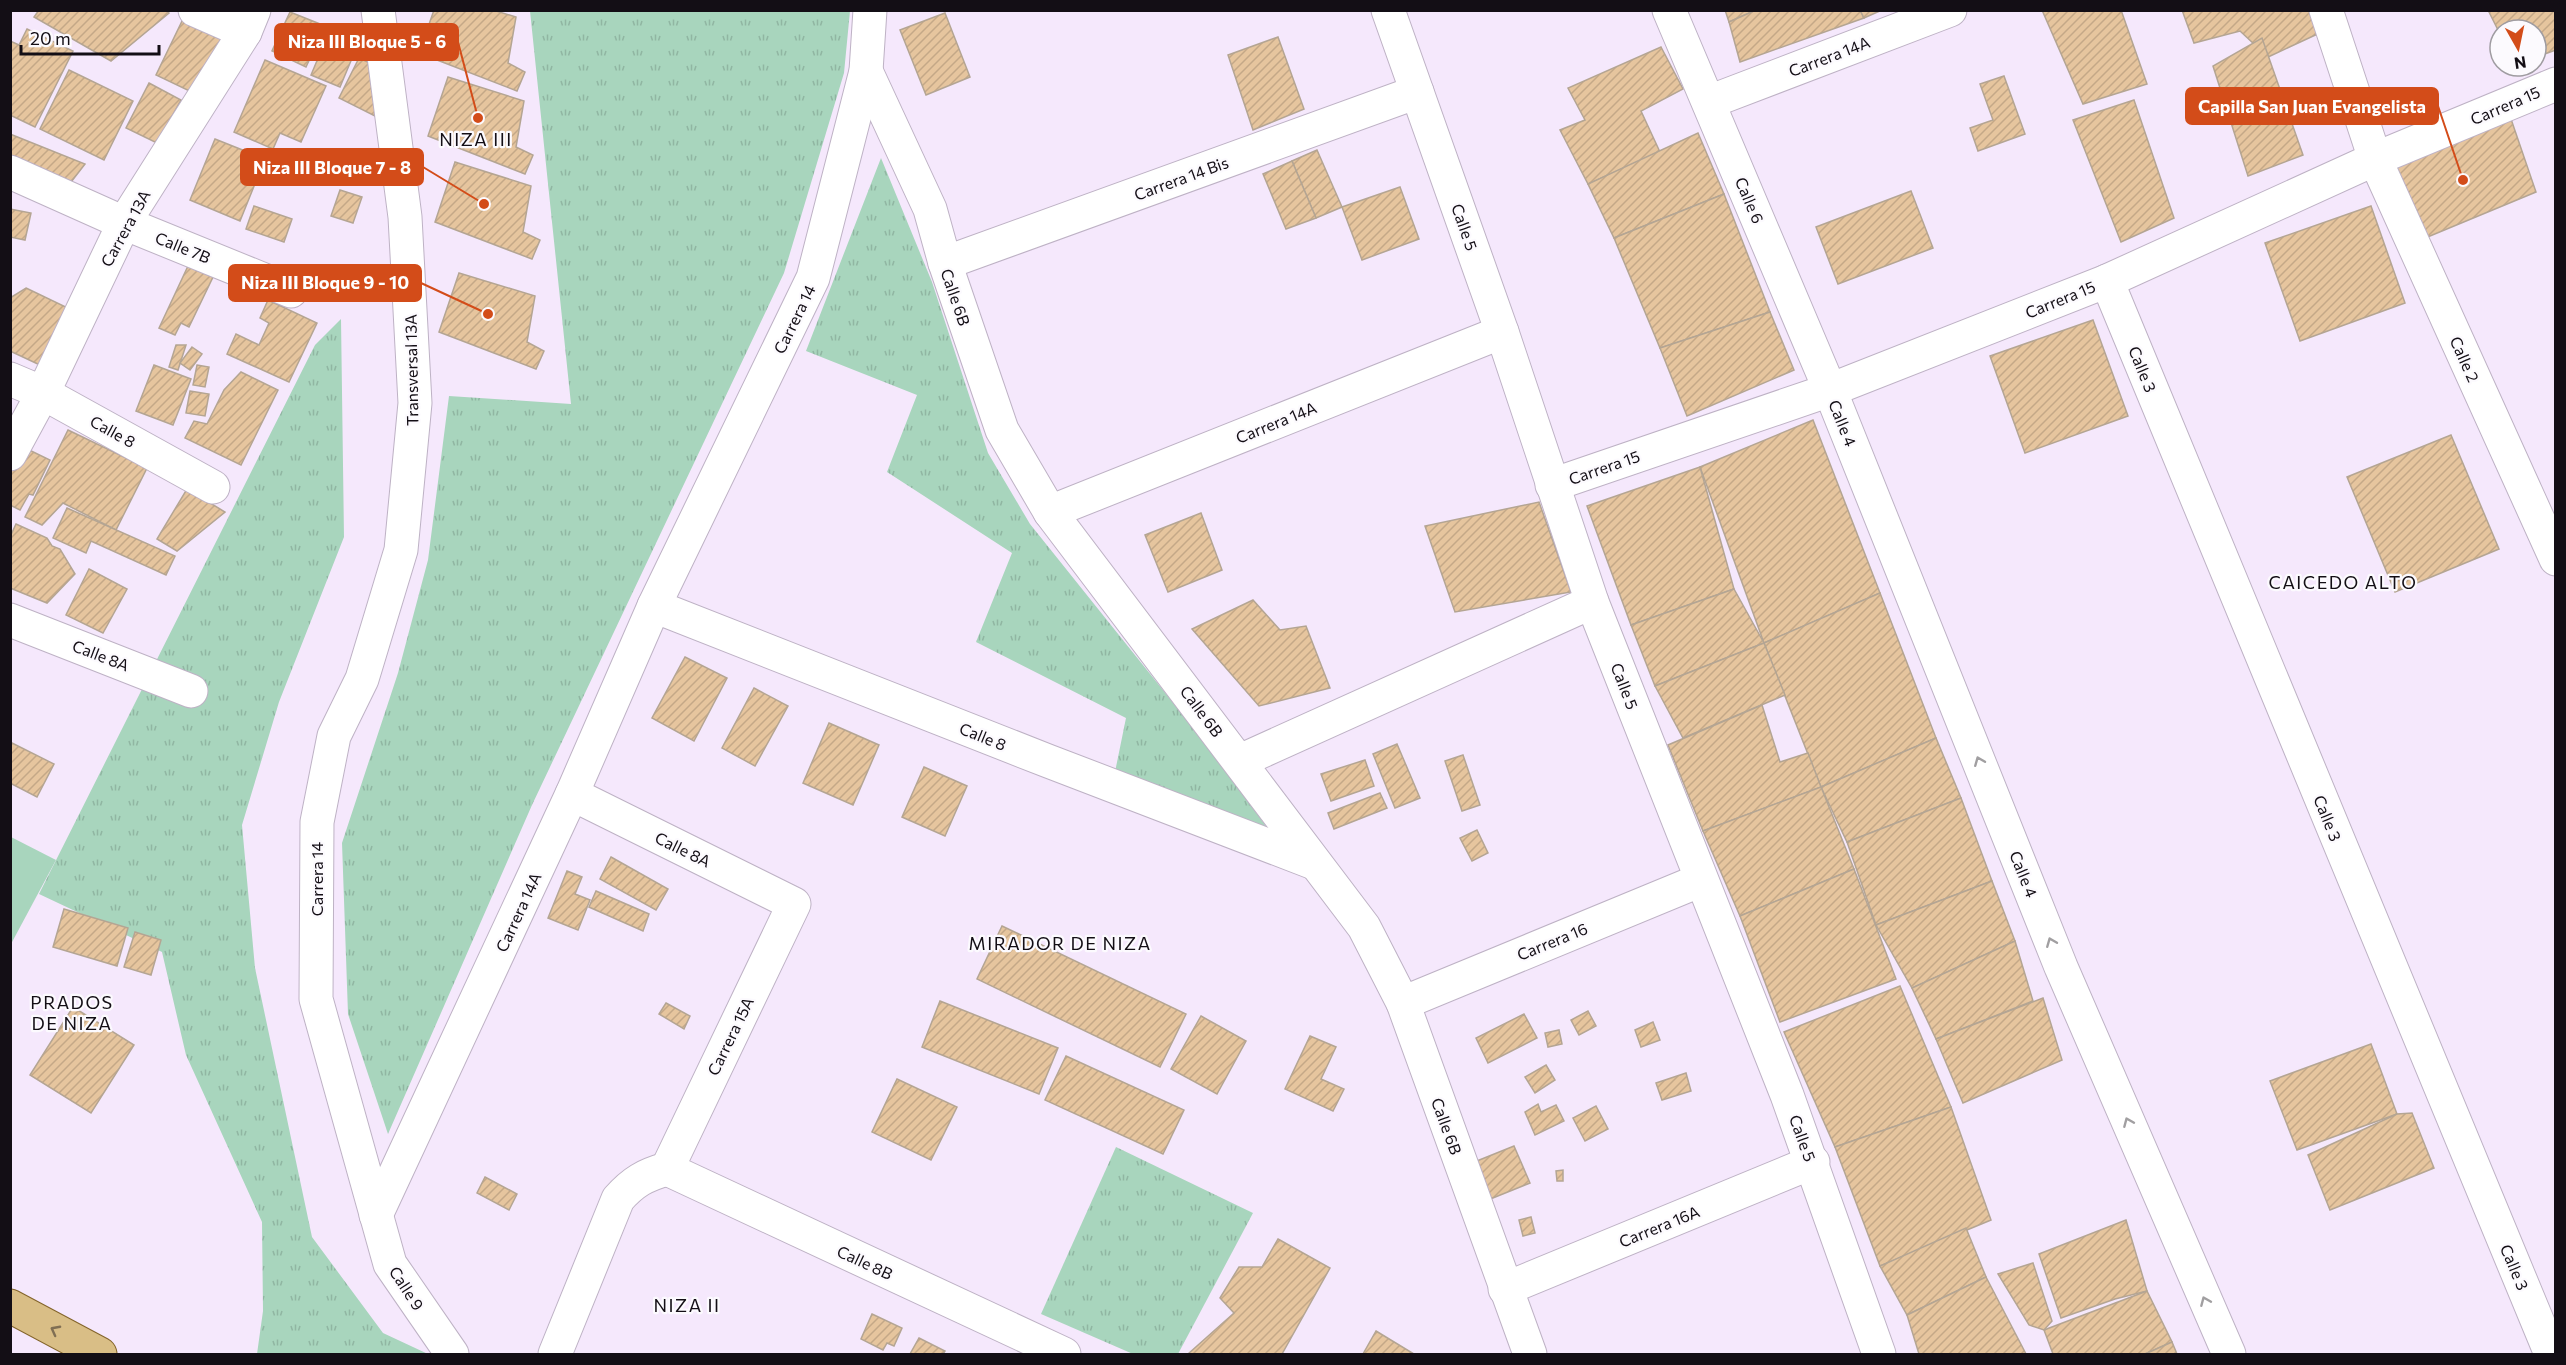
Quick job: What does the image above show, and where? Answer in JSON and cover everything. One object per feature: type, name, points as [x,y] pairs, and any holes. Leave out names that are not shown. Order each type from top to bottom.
[{"type":"main road","points":[[10,1306],[100,1354]]},
{"type":"street","points":[[195,10],[250,21]]},
{"type":"street","name":"Transversal 13A","points":[[378,10],[405,217],[414,403],[401,550]]},
{"type":"street","name":"Carrera 14","points":[[654,606],[813,278],[839,185],[866,71],[870,10]]},
{"type":"street","name":"Calle 5","points":[[1388,10],[1502,332],[1592,602],[1813,1162],[1879,1354]]},
{"type":"street","name":"Calle 6","points":[[1669,10],[1830,390]]},
{"type":"street","name":"Carrera 14A","points":[[1709,102],[1950,10]]},
{"type":"street","name":"Calle 2","points":[[2326,10],[2375,159],[2556,559]]},
{"type":"street","name":"Carrera 13A","points":[[10,454],[43,393],[124,223],[250,21]]},
{"type":"street","name":"Calle 6B","points":[[866,71],[930,209],[945,263],[1002,430],[1050,512],[1364,927],[1403,1003],[1530,1354]]},
{"type":"street","name":"Carrera 15","points":[[1552,485],[1830,390],[2107,281],[2375,159],[2556,84]]},
{"type":"street","name":"Carrera 14 Bis","points":[[945,263],[1417,92]]},
{"type":"street","name":"Calle 7B","points":[[10,172],[124,223],[291,291]]},
{"type":"street","name":"Calle 3","points":[[2107,281],[2551,1354]]},
{"type":"street","name":"Carrera 14A","points":[[1050,512],[1502,332]]},
{"type":"street","name":"Calle 8","points":[[10,379],[43,393],[213,487]]},
{"type":"street","name":"Calle 4","points":[[1830,390],[2061,967],[2229,1354]]},
{"type":"street","name":"Carrera 14","points":[[376,1215],[316,999],[317,822],[334,736],[362,678],[401,550]]},
{"type":"street","points":[[1240,761],[1592,602]]},
{"type":"street","name":"Carrera 14A","points":[[376,1215],[572,794],[654,606]]},
{"type":"street","name":"Calle 8","points":[[654,606],[1314,863]]},
{"type":"street","name":"Calle 8A","points":[[10,620],[191,691]]},
{"type":"street","name":"Calle 8A","points":[[572,794],[794,904]]},
{"type":"street","name":"Carrera 16","points":[[1403,1003],[1701,880]]},
{"type":"street","name":"Carrera 15A","points":[[667,1169],[794,904]]},
{"type":"street","name":"Carrera 16A","points":[[1505,1289],[1813,1162]]},
{"type":"street","points":[[555,1354],[618,1199],[632,1182],[645,1175],[667,1169]]},
{"type":"street","name":"Calle 8B","points":[[667,1169],[1064,1354]]},
{"type":"street","name":"Calle 9","points":[[376,1215],[390,1264],[452,1354]]},
{"type":"green space","points":[[530,11],[850,11],[844,73],[784,273],[532,805],[388,1134],[348,1014],[342,843],[398,673],[428,560],[449,396],[571,404]]},
{"type":"green space","points":[[881,158],[932,282],[988,453],[1030,524],[1211,750],[1273,836],[1115,772],[1126,718],[976,642],[1012,553],[887,472],[917,395],[806,351]]},
{"type":"green space","points":[[341,319],[344,537],[279,702],[242,825],[255,968],[312,1237],[383,1333],[428,1354],[257,1354],[263,1311],[262,1222],[186,1055],[162,952],[39,894],[315,345]]},
{"type":"green space","points":[[11,837],[56,860],[11,944]]},
{"type":"green space","points":[[1116,1147],[1253,1213],[1178,1354],[1133,1354],[1041,1314]]},
{"type":"building","points":[[39,10],[165,10],[169,13],[111,61],[34,17]]},
{"type":"building","points":[[434,10],[493,10],[516,17],[508,63],[525,72],[517,91],[419,53]]},
{"type":"building","points":[[1725,10],[1756,10],[1729,22]]},
{"type":"building","points":[[1756,10],[1860,10],[1864,18],[1740,62],[1729,22]]},
{"type":"building","points":[[1860,10],[1882,10],[1864,18]]},
{"type":"building","points":[[2042,10],[2121,10],[2147,84],[2083,104]]},
{"type":"building","points":[[2182,10],[2319,10],[2324,31],[2268,57],[2240,31],[2194,43]]},
{"type":"building","points":[[2488,10],[2556,10],[2556,50],[2548,53],[2548,18],[2492,18]]},
{"type":"building","points":[[290,12],[325,26],[306,67],[272,51]]},
{"type":"building","points":[[945,13],[970,77],[926,95],[900,30]]},
{"type":"building","points":[[184,17],[227,38],[200,96],[156,75]]},
{"type":"building","points":[[27,29],[73,51],[35,127],[10,115],[10,41],[19,45]]},
{"type":"building","points":[[329,32],[358,44],[340,87],[311,75]]},
{"type":"building","points":[[1278,37],[1304,109],[1253,130],[1228,55]]},
{"type":"building","points":[[2262,38],[2303,155],[2248,176],[2213,66]]},
{"type":"building","points":[[1661,47],[1683,89],[1641,111],[1660,152],[1588,184],[1560,130],[1585,120],[1568,88]]},
{"type":"building","points":[[359,58],[374,65],[377,117],[339,98]]},
{"type":"building","points":[[265,60],[326,86],[301,142],[280,133],[273,149],[234,132]]},
{"type":"building","points":[[69,70],[133,101],[104,160],[40,129]]},
{"type":"building","points":[[2004,76],[2025,134],[1978,151],[1970,128],[1993,120],[1980,84]]},
{"type":"building","points":[[448,77],[524,101],[516,147],[533,155],[525,174],[428,136]]},
{"type":"building","points":[[149,83],[181,100],[157,143],[126,128]]},
{"type":"building","points":[[2134,100],[2174,218],[2121,242],[2073,120]]},
{"type":"building","points":[[2511,119],[2536,192],[2418,241],[2390,168]]},
{"type":"building","points":[[1698,133],[1724,194],[1614,238],[1588,184]]},
{"type":"building","points":[[10,134],[85,164],[71,182],[10,157]]},
{"type":"building","points":[[215,139],[265,159],[240,221],[190,200]]},
{"type":"building","points":[[1317,150],[1342,207],[1316,218],[1292,161]]},
{"type":"building","points":[[1292,161],[1316,218],[1286,229],[1263,174]]},
{"type":"building","points":[[455,162],[531,186],[523,232],[540,240],[532,259],[435,222]]},
{"type":"building","points":[[1400,187],[1419,239],[1362,260],[1342,207]]},
{"type":"building","points":[[340,190],[362,197],[353,223],[331,216]]},
{"type":"building","points":[[1911,191],[1933,248],[1838,284],[1816,227]]},
{"type":"building","points":[[1724,194],[1770,312],[1660,348],[1614,238]]},
{"type":"building","points":[[254,206],[292,219],[284,242],[246,229]]},
{"type":"building","points":[[2371,206],[2405,303],[2300,341],[2265,243]]},
{"type":"building","points":[[10,209],[31,213],[25,240],[10,237]]},
{"type":"building","points":[[188,266],[213,277],[189,327],[181,323],[175,335],[159,328]]},
{"type":"building","points":[[459,273],[535,296],[527,342],[544,351],[536,369],[439,332]]},
{"type":"building","points":[[26,288],[70,309],[42,366],[10,351],[10,298]]},
{"type":"building","points":[[268,300],[317,323],[289,382],[227,354],[236,334],[259,345],[269,323],[260,318]]},
{"type":"building","points":[[1770,312],[1794,370],[1687,416],[1660,348]]},
{"type":"building","points":[[2093,320],[2128,416],[2025,453],[1990,356]]},
{"type":"building","points":[[176,345],[186,345],[178,370],[169,367]]},
{"type":"building","points":[[192,347],[202,354],[190,370],[180,363]]},
{"type":"building","points":[[154,365],[191,379],[173,425],[136,411]]},
{"type":"building","points":[[197,365],[209,367],[205,387],[193,385]]},
{"type":"building","points":[[241,372],[278,390],[241,465],[185,438],[194,421],[207,424],[224,390]]},
{"type":"building","points":[[190,391],[209,394],[205,416],[186,413]]},
{"type":"building","points":[[1813,420],[1880,593],[1764,643],[1700,467]]},
{"type":"building","points":[[68,430],[147,468],[116,530],[63,503],[42,525],[25,517]]},
{"type":"building","points":[[2451,435],[2499,549],[2395,592],[2347,477]]},
{"type":"building","points":[[23,447],[50,460],[33,495],[29,494],[20,510],[10,505],[10,471]]},
{"type":"building","points":[[1700,467],[1734,589],[1631,625],[1587,506]]},
{"type":"building","points":[[187,489],[225,512],[177,551],[157,539]]},
{"type":"building","points":[[1539,502],[1571,592],[1455,612],[1425,526]]},
{"type":"building","points":[[67,508],[175,556],[166,575],[91,541],[86,553],[53,538]]},
{"type":"building","points":[[1201,513],[1222,570],[1168,592],[1145,535]]},
{"type":"building","points":[[16,524],[47,538],[52,546],[60,549],[75,574],[47,603],[10,588],[10,537]]},
{"type":"building","points":[[89,569],[127,589],[103,633],[66,615]]},
{"type":"building","points":[[1734,589],[1764,643],[1655,686],[1631,625]]},
{"type":"building","points":[[1880,593],[1936,738],[1821,787],[1764,643]]},
{"type":"building","points":[[1253,600],[1280,630],[1306,626],[1330,688],[1259,706],[1192,629]]},
{"type":"building","points":[[1764,643],[1785,695],[1683,738],[1655,686]]},
{"type":"building","points":[[685,657],[727,678],[694,741],[652,718]]},
{"type":"building","points":[[754,688],[788,706],[755,766],[722,748]]},
{"type":"building","points":[[1762,705],[1780,762],[1808,753],[1821,787],[1703,831],[1668,745]]},
{"type":"building","points":[[829,723],[879,745],[853,805],[803,783]]},
{"type":"building","points":[[1936,738],[1961,798],[1847,842],[1821,787]]},
{"type":"building","points":[[10,742],[54,764],[37,797],[10,783]]},
{"type":"building","points":[[1397,744],[1420,798],[1395,808],[1373,754]]},
{"type":"building","points":[[1463,755],[1480,805],[1462,811],[1445,761]]},
{"type":"building","points":[[1365,760],[1374,786],[1331,801],[1321,774]]},
{"type":"building","points":[[924,767],[967,786],[945,836],[902,817]]},
{"type":"building","points":[[1821,787],[1854,869],[1740,916],[1703,831]]},
{"type":"building","points":[[1380,793],[1387,808],[1334,829],[1328,813]]},
{"type":"building","points":[[1961,798],[1992,881],[1876,925],[1847,842]]},
{"type":"building","points":[[1477,830],[1488,853],[1472,861],[1460,838]]},
{"type":"building","points":[[611,857],[668,889],[656,910],[600,879]]},
{"type":"building","points":[[1854,869],[1896,979],[1780,1022],[1740,916]]},
{"type":"building","points":[[567,871],[582,877],[575,894],[590,900],[578,930],[548,918]]},
{"type":"building","points":[[1992,881],[2015,941],[1912,988],[1876,925]]},
{"type":"building","points":[[596,891],[649,914],[643,931],[589,907]]},
{"type":"building","points":[[64,909],[128,928],[117,966],[53,947]]},
{"type":"building","points":[[1002,926],[1186,1014],[1160,1067],[977,979]]},
{"type":"building","points":[[135,932],[161,940],[151,975],[124,967]]},
{"type":"building","points":[[2015,941],[2033,1001],[1936,1039],[1912,988]]},
{"type":"building","points":[[1900,986],[1951,1107],[1835,1147],[1784,1032]]},
{"type":"building","points":[[2043,998],[2062,1060],[1963,1103],[1936,1039]]},
{"type":"building","points":[[940,1001],[1058,1048],[1039,1094],[922,1047]]},
{"type":"building","points":[[666,1003],[690,1016],[684,1029],[659,1014]]},
{"type":"building","points":[[73,1007],[134,1045],[91,1113],[30,1075]]},
{"type":"building","points":[[1588,1011],[1596,1026],[1579,1035],[1571,1020]]},
{"type":"building","points":[[1524,1014],[1537,1038],[1488,1063],[1476,1038]]},
{"type":"building","points":[[1201,1016],[1246,1041],[1217,1094],[1171,1069]]},
{"type":"building","points":[[1653,1022],[1660,1040],[1641,1047],[1635,1030]]},
{"type":"building","points":[[1559,1030],[1562,1044],[1548,1047],[1545,1033]]},
{"type":"building","points":[[1310,1036],[1336,1047],[1321,1079],[1344,1089],[1333,1111],[1285,1089]]},
{"type":"building","points":[[2371,1044],[2397,1114],[2297,1150],[2270,1081]]},
{"type":"building","points":[[1066,1056],[1184,1110],[1163,1154],[1045,1100]]},
{"type":"building","points":[[1546,1065],[1555,1080],[1535,1093],[1525,1077]]},
{"type":"building","points":[[1686,1073],[1691,1091],[1662,1100],[1656,1083]]},
{"type":"building","points":[[897,1079],[957,1107],[931,1160],[872,1132]]},
{"type":"building","points":[[1538,1104],[1541,1112],[1556,1105],[1564,1121],[1535,1135],[1525,1112]]},
{"type":"building","points":[[1596,1106],[1608,1129],[1585,1141],[1573,1118]]},
{"type":"building","points":[[1951,1107],[1991,1220],[1880,1266],[1835,1147]]},
{"type":"building","points":[[2412,1113],[2434,1168],[2330,1210],[2308,1155],[2397,1114]]},
{"type":"building","points":[[1514,1146],[1530,1183],[1483,1202],[1467,1165]]},
{"type":"building","points":[[1563,1170],[1563,1181],[1557,1181],[1556,1171]]},
{"type":"building","points":[[485,1177],[517,1194],[509,1210],[477,1193]]},
{"type":"building","points":[[1531,1217],[1535,1233],[1523,1236],[1519,1220]]},
{"type":"building","points":[[2126,1220],[2147,1291],[2115,1299],[2061,1318],[2039,1254]]},
{"type":"building","points":[[1966,1228],[1986,1277],[1907,1315],[1880,1266]]},
{"type":"building","points":[[1278,1239],[1330,1268],[1282,1354],[1188,1354],[1234,1313],[1220,1298],[1239,1267],[1262,1267]]},
{"type":"building","points":[[2033,1263],[2052,1321],[2044,1330],[2029,1325],[1998,1274]]},
{"type":"building","points":[[1986,1277],[2026,1354],[1919,1354],[1907,1315]]},
{"type":"building","points":[[2147,1291],[2172,1342],[2145,1354],[2053,1354],[2044,1330]]},
{"type":"building","points":[[872,1314],[902,1328],[894,1346],[887,1343],[883,1350],[861,1339]]},
{"type":"building","points":[[1376,1331],[1414,1354],[1363,1354]]},
{"type":"building","points":[[919,1338],[945,1351],[943,1354],[910,1354]]},
{"type":"building","points":[[2172,1342],[2177,1354],[2145,1354]]},
{"type":"place","name":"Niza III Bloque 5 - 6","points":[[478,118]]},
{"type":"place","name":"Capilla San Juan Evangelista","points":[[2463,180]]},
{"type":"place","name":"Niza III Bloque 7 - 8","points":[[484,204]]},
{"type":"place","name":"Niza III Bloque 9 - 10","points":[[488,314]]},
{"type":"district","name":"NIZA III","points":[[476,139]]},
{"type":"district","name":"CAICEDO ALTO","points":[[2343,582]]},
{"type":"district","name":"MIRADOR DE NIZA","points":[[1060,943]]},
{"type":"district","name":"PRADOS DE NIZA","points":[[72,1012]]},
{"type":"district","name":"NIZA II","points":[[687,1305]]}]
